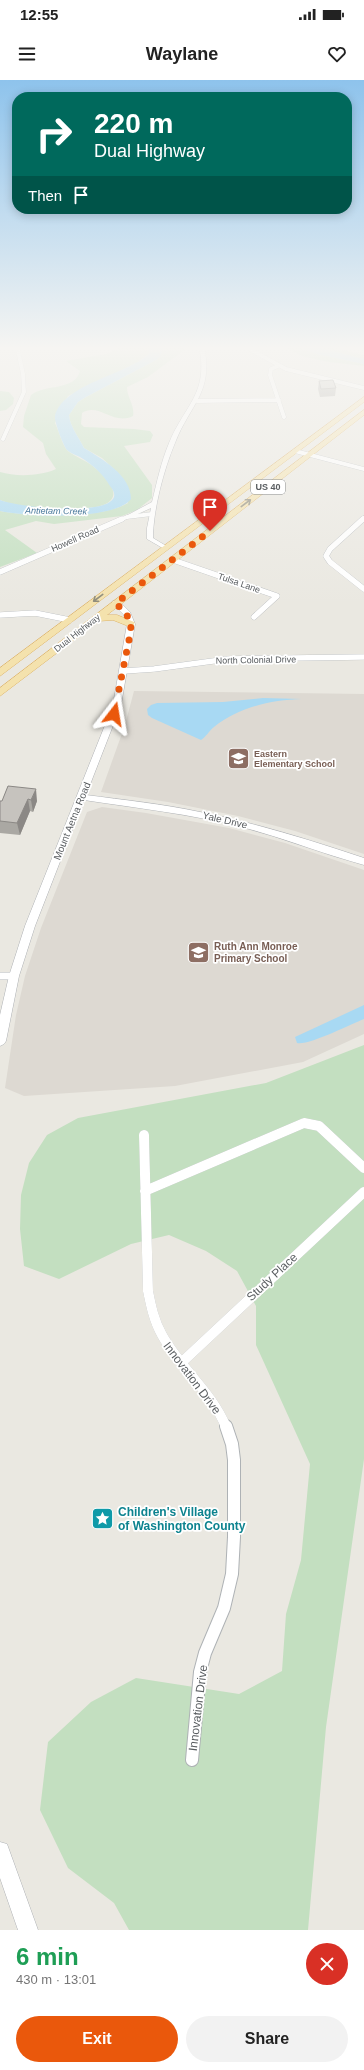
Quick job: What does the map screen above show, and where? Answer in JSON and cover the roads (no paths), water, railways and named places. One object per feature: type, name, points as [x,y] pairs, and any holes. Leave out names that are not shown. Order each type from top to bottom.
[{"type":"main road","name":"Dual Highway","points":[[0,673],[320,432]]},
{"type":"main road","name":"Dual Highway","points":[[0,693],[338,432]]},
{"type":"main road","points":[[174,542],[189,547]]},
{"type":"main road","points":[[166,548],[171,552],[172,560]]},
{"type":"main road","points":[[116,603],[112,596],[146,570],[152,558]]},
{"type":"main road","points":[[97,618],[114,617],[131,624]]},
{"type":"main road","points":[[9,686],[14,675],[76,628],[76,624],[70,620]]},
{"type":"street","points":[[3,439],[6,432]]},
{"type":"street","points":[[166,548],[150,539],[149,535],[152,514],[172,442],[178,432]]},
{"type":"street","points":[[295,451],[364,469]]},
{"type":"street","points":[[127,517],[155,503]]},
{"type":"street","name":"Howell Road","points":[[0,572],[127,517],[152,514]]},
{"type":"street","points":[[364,518],[330,549],[326,556],[330,562],[364,589]]},
{"type":"street","name":"Tulsa Lane","points":[[172,560],[277,596],[254,618]]},
{"type":"street","points":[[116,603],[127,614],[131,624]]},
{"type":"street","points":[[0,615],[28,613],[56,616],[70,620]]},
{"type":"street","name":"Mount Aetna Road","points":[[0,1041],[14,976],[30,926],[111,724],[117,705],[131,624]]},
{"type":"street","name":"North Colonial Drive","points":[[124,670],[154,669],[228,659],[364,657]]},
{"type":"street","name":"Yale Drive","points":[[81,797],[165,808],[234,822],[291,837],[364,862]]},
{"type":"street","points":[[0,976],[14,976]]},
{"type":"street","points":[[146,1191],[304,1122],[319,1126],[364,1168]]},
{"type":"street","name":"Innovation Drive","points":[[144,1135],[150,1308],[158,1331],[220,1414],[230,1436],[234,1460],[234,1569],[227,1600],[200,1672],[192,1760]]},
{"type":"street","name":"Study Place","points":[[181,1363],[364,1192]]},
{"type":"street","points":[[0,1851],[28,1930]]},
{"type":"water","name":"Antietam Creek","points":[[75,432],[84,448],[99,457],[121,475],[130,490],[131,499],[122,506],[107,511],[69,516],[29,515],[0,511],[0,500],[24,505],[61,509],[79,509],[96,507],[108,503],[114,497],[112,489],[97,470],[85,460],[67,450],[59,433]]},
{"type":"water","points":[[263,698],[302,699],[267,703],[234,714],[214,727],[201,740],[152,718],[148,715],[147,709],[151,705],[157,703],[223,702]]},
{"type":"water","points":[[364,1005],[364,1019],[320,1038],[303,1043],[297,1043],[295,1037]]},
{"type":"place","name":"Eastern Elementary School","points":[[238,759]]},
{"type":"place","name":"Ruth Ann Monroe Primary School","points":[[198,952]]},
{"type":"place","name":"Children's Village of Washington County","points":[[103,1519]]}]
